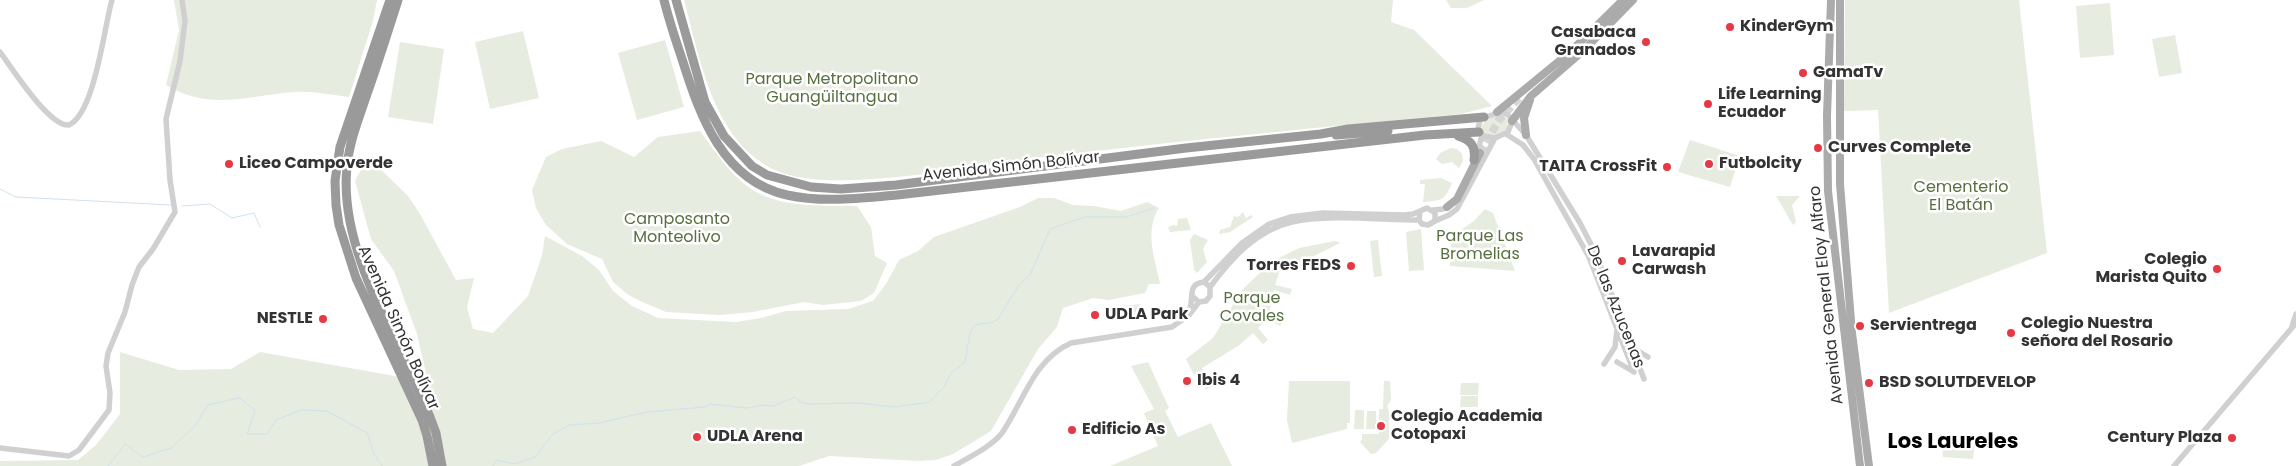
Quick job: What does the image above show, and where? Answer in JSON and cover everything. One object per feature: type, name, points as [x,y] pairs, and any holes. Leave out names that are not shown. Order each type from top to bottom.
[{"type":"highway","name":"Avenida Simón Bolívar","points":[[390,0],[340,147],[335,181],[336,205],[339,224],[356,278],[422,420],[430,446],[433,466]]},
{"type":"highway","name":"Avenida Simón Bolívar","points":[[398,0],[350,144],[345,186],[348,219],[354,245],[366,274],[430,417],[436,433],[442,466]]},
{"type":"highway","name":"Avenida Simón Bolívar","points":[[664,0],[699,112],[718,147],[742,172],[755,182],[786,195],[837,199],[897,195],[1448,134],[1480,134]]},
{"type":"highway","name":"Avenida Simón Bolívar","points":[[676,0],[705,102],[724,136],[752,166],[767,175],[811,187],[841,190],[896,185],[1186,148],[1321,134],[1355,128],[1484,117]]},
{"type":"highway","points":[[1321,134],[1348,135],[1463,123]]},
{"type":"highway","points":[[1448,134],[1467,139],[1473,144],[1477,156]]},
{"type":"main road","points":[[1497,112],[1575,48],[1623,0]]},
{"type":"main road","points":[[1526,135],[1524,118],[1528,95],[1584,50],[1633,0]]},
{"type":"main road","points":[[1831,2],[1840,2]]},
{"type":"main road","name":"Avenida General Eloy Alfaro","points":[[1831,2],[1827,116],[1828,191],[1860,466]]},
{"type":"main road","name":"Avenida General Eloy Alfaro","points":[[1840,2],[1840,193],[1852,333],[1869,466]]},
{"type":"main road","points":[[1512,122],[1528,95],[1543,76]]},
{"type":"main road","points":[[1447,207],[1457,199],[1477,156]]},
{"type":"street","points":[[0,52],[36,100],[58,122],[69,125],[73,123],[81,111],[96,77],[112,0]]},
{"type":"street","points":[[0,448],[69,456],[79,450],[109,410],[110,393],[106,366],[108,352],[125,312],[139,267],[153,249],[175,212],[170,180],[166,119],[182,45],[185,21],[182,0]]},
{"type":"street","points":[[1477,156],[1480,134],[1478,125],[1484,117],[1497,112],[1504,113],[1512,122],[1511,129],[1506,134],[1489,139],[1480,134]]},
{"type":"street","name":"De las Azucenas","points":[[1506,134],[1523,144],[1549,184],[1589,257],[1634,372],[1644,379],[1590,242],[1526,135],[1512,122]]},
{"type":"street","points":[[1210,288],[1232,259],[1245,247],[1266,233],[1292,222],[1338,219],[1419,220],[1425,225],[1430,225],[1449,216],[1457,209],[1495,138]]},
{"type":"street","points":[[1179,323],[1190,311],[1193,287],[1198,283],[1204,282],[1242,243],[1269,224],[1290,217],[1319,213],[1405,214],[1420,212],[1427,208],[1433,210],[1447,207]]},
{"type":"street","points":[[1433,210],[1436,216],[1435,221]]},
{"type":"street","points":[[1419,220],[1420,212]]},
{"type":"street","points":[[954,466],[992,442],[1001,434],[1041,366],[1063,346],[1071,343],[1165,328],[1179,323],[1190,315],[1199,302],[1208,299],[1211,293],[1210,288],[1204,282]]},
{"type":"street","points":[[1192,296],[1199,302]]},
{"type":"street","points":[[2174,466],[2294,324],[2296,314]]},
{"type":"street","points":[[1604,364],[1615,347],[1617,325]]},
{"type":"street","points":[[1632,347],[1648,357]]},
{"type":"street","points":[[1617,362],[1634,372]]},
{"type":"green space","points":[[174,0],[377,0],[373,21],[349,97],[302,92],[214,100],[183,93],[166,85],[179,30]]},
{"type":"green space","name":"Parque Metropolitano Guangüiltangua","points":[[684,0],[1393,0],[1391,22],[1414,30],[1492,106],[1461,114],[1103,150],[899,177],[836,180],[802,178],[780,172],[761,162],[744,148],[730,130],[709,89]]},
{"type":"green space","points":[[1446,0],[1484,0],[1467,8],[1451,8]]},
{"type":"green space","name":"Cementerio El Batán","points":[[1845,0],[2019,0],[2047,253],[1889,313],[1878,110],[1844,111]]},
{"type":"green space","points":[[2110,3],[2114,55],[2080,58],[2076,6]]},
{"type":"green space","points":[[523,31],[539,98],[490,109],[475,42]]},
{"type":"green space","points":[[2175,35],[2182,73],[2159,77],[2152,39]]},
{"type":"green space","points":[[665,40],[684,107],[637,120],[618,53]]},
{"type":"green space","points":[[400,42],[444,49],[433,124],[388,117]]},
{"type":"green space","points":[[1498,116],[1508,119],[1507,129],[1496,135],[1485,135],[1481,130],[1484,122]]},
{"type":"green space","name":"Camposanto Monteolivo","points":[[700,131],[734,175],[760,194],[773,199],[801,204],[857,206],[871,227],[875,256],[887,263],[874,293],[861,301],[823,305],[804,302],[753,312],[719,315],[666,312],[627,294],[613,282],[602,259],[567,244],[546,225],[536,208],[532,190],[546,157],[562,149],[601,141],[634,157],[658,137]]},
{"type":"green space","name":"Futbolcity","points":[[1690,140],[1740,156],[1730,187],[1678,172]]},
{"type":"green space","points":[[1451,148],[1457,149],[1462,154],[1463,161],[1459,168],[1452,162],[1442,164],[1436,159],[1440,153]]},
{"type":"green space","points":[[368,157],[408,196],[456,280],[474,278],[467,307],[473,329],[493,333],[528,296],[542,256],[545,236],[582,256],[599,270],[613,291],[632,306],[658,318],[736,322],[786,311],[848,309],[873,301],[886,284],[899,260],[918,251],[934,237],[1020,207],[1038,198],[1054,198],[1073,205],[1094,206],[1121,211],[1147,202],[1159,208],[1152,226],[1151,236],[1160,284],[1149,284],[1145,293],[1109,300],[1093,298],[1063,308],[1057,327],[1038,349],[991,431],[953,454],[936,460],[918,461],[829,456],[799,466],[0,466],[0,461],[78,460],[96,445],[120,414],[120,352],[179,370],[231,369],[260,352],[428,382],[417,334],[394,271],[371,239],[355,181]]},
{"type":"green space","points":[[1441,178],[1452,183],[1447,194],[1442,199],[1423,202],[1425,184],[1420,184],[1420,180]]},
{"type":"green space","points":[[1776,196],[1800,196],[1792,205],[1796,222],[1793,225]]},
{"type":"green space","name":"Parque Las Bromelias","points":[[1485,209],[1493,213],[1515,271],[1450,266],[1451,237],[1474,221]]},
{"type":"green space","points":[[1243,212],[1246,218],[1251,215],[1253,217],[1230,232],[1219,234],[1220,230],[1230,227],[1234,216],[1238,217]]},
{"type":"green space","points":[[1187,218],[1191,230],[1170,232],[1168,227],[1177,226],[1178,219]]},
{"type":"green space","points":[[1421,229],[1424,270],[1409,271],[1406,232]]},
{"type":"green space","points":[[1194,234],[1208,240],[1203,249],[1207,262],[1197,273],[1194,270],[1190,240]]},
{"type":"green space","points":[[1378,240],[1382,276],[1374,277],[1370,241]]},
{"type":"green space","name":"Parque Covales","points":[[1335,241],[1340,243],[1310,258],[1303,268],[1283,261],[1275,285],[1292,289],[1290,295],[1274,290],[1268,317],[1282,323],[1280,326],[1267,319],[1258,328],[1268,340],[1263,344],[1253,333],[1238,346],[1202,368],[1215,384],[1206,390],[1196,373],[1194,375],[1186,359],[1213,338],[1242,290],[1271,262],[1299,248]]},
{"type":"green space","points":[[1140,304],[1141,318],[1115,321],[1113,307]]},
{"type":"green space","points":[[1148,362],[1169,408],[1165,411],[1178,437],[1211,423],[1232,466],[1110,466],[1158,446],[1144,413],[1154,409],[1131,366]]},
{"type":"green space","points":[[1289,381],[1350,381],[1350,423],[1347,423],[1347,429],[1292,443],[1287,420]]},
{"type":"green space","points":[[1384,381],[1390,381],[1391,400],[1387,406],[1389,411],[1389,439],[1376,453],[1371,454],[1360,442],[1362,434],[1379,434],[1379,409],[1383,409]]},
{"type":"green space","points":[[1461,383],[1479,383],[1478,395],[1460,395]]},
{"type":"green space","points":[[1461,396],[1478,396],[1478,407],[1460,407]]},
{"type":"green space","points":[[1355,410],[1364,410],[1364,429],[1354,429]]},
{"type":"green space","points":[[1367,411],[1376,411],[1376,429],[1366,429]]},
{"type":"green space","points":[[1941,435],[1975,437],[1973,459],[1943,457]]},
{"type":"waterway","points":[[0,189],[16,197],[171,205]]},
{"type":"waterway","points":[[182,206],[210,204],[232,218],[254,213],[260,227]]},
{"type":"waterway","points":[[493,466],[496,460],[515,464],[535,457],[553,434],[569,425],[599,423],[647,412],[704,407],[711,404],[746,408],[763,405],[774,406],[795,397],[802,403],[809,404],[858,403],[894,407],[930,402],[944,386],[951,373],[965,362],[970,332],[975,325],[993,322],[998,319],[1019,285],[1030,275],[1050,229],[1085,217],[1126,217],[1154,208]]},
{"type":"waterway","points":[[108,466],[125,444],[143,457],[171,448],[194,427],[208,405],[239,398],[255,410],[247,434],[267,434],[276,420],[301,410],[327,411],[367,433],[374,454],[382,466]]},
{"type":"tunnel","points":[[1480,153],[1499,120],[1519,98]]},
{"type":"place","name":"KinderGym","points":[[1730,27]]},
{"type":"place","name":"Casabaca Granados","points":[[1646,42]]},
{"type":"place","name":"GamaTv","points":[[1803,73]]},
{"type":"place","name":"Life Learning Ecuador","points":[[1708,104]]},
{"type":"place","name":"Curves Complete","points":[[1818,148]]},
{"type":"place","name":"Liceo Campoverde","points":[[229,164]]},
{"type":"place","name":"Futbolcity","points":[[1709,164]]},
{"type":"place","name":"TAITA CrossFit","points":[[1667,167]]},
{"type":"place","name":"Lavarapid Carwash","points":[[1622,261]]},
{"type":"place","name":"Torres FEDS","points":[[1351,266]]},
{"type":"place","name":"Colegio Marista Quito","points":[[2217,269]]},
{"type":"place","name":"UDLA Park","points":[[1095,315]]},
{"type":"place","name":"NESTLE","points":[[323,319]]},
{"type":"place","name":"Servientrega","points":[[1860,326]]},
{"type":"place","name":"Colegio Nuestra señora del Rosario","points":[[2011,333]]},
{"type":"place","name":"Ibis 4","points":[[1187,381]]},
{"type":"place","name":"BSD SOLUTDEVELOP","points":[[1869,383]]},
{"type":"place","name":"Colegio Academia Cotopaxi","points":[[1381,426]]},
{"type":"place","name":"Edificio As","points":[[1072,430]]},
{"type":"place","name":"UDLA Arena","points":[[697,437]]},
{"type":"place","name":"Century Plaza","points":[[2232,438]]},
{"type":"district","name":"Los Laureles","points":[[1953,443]]}]
